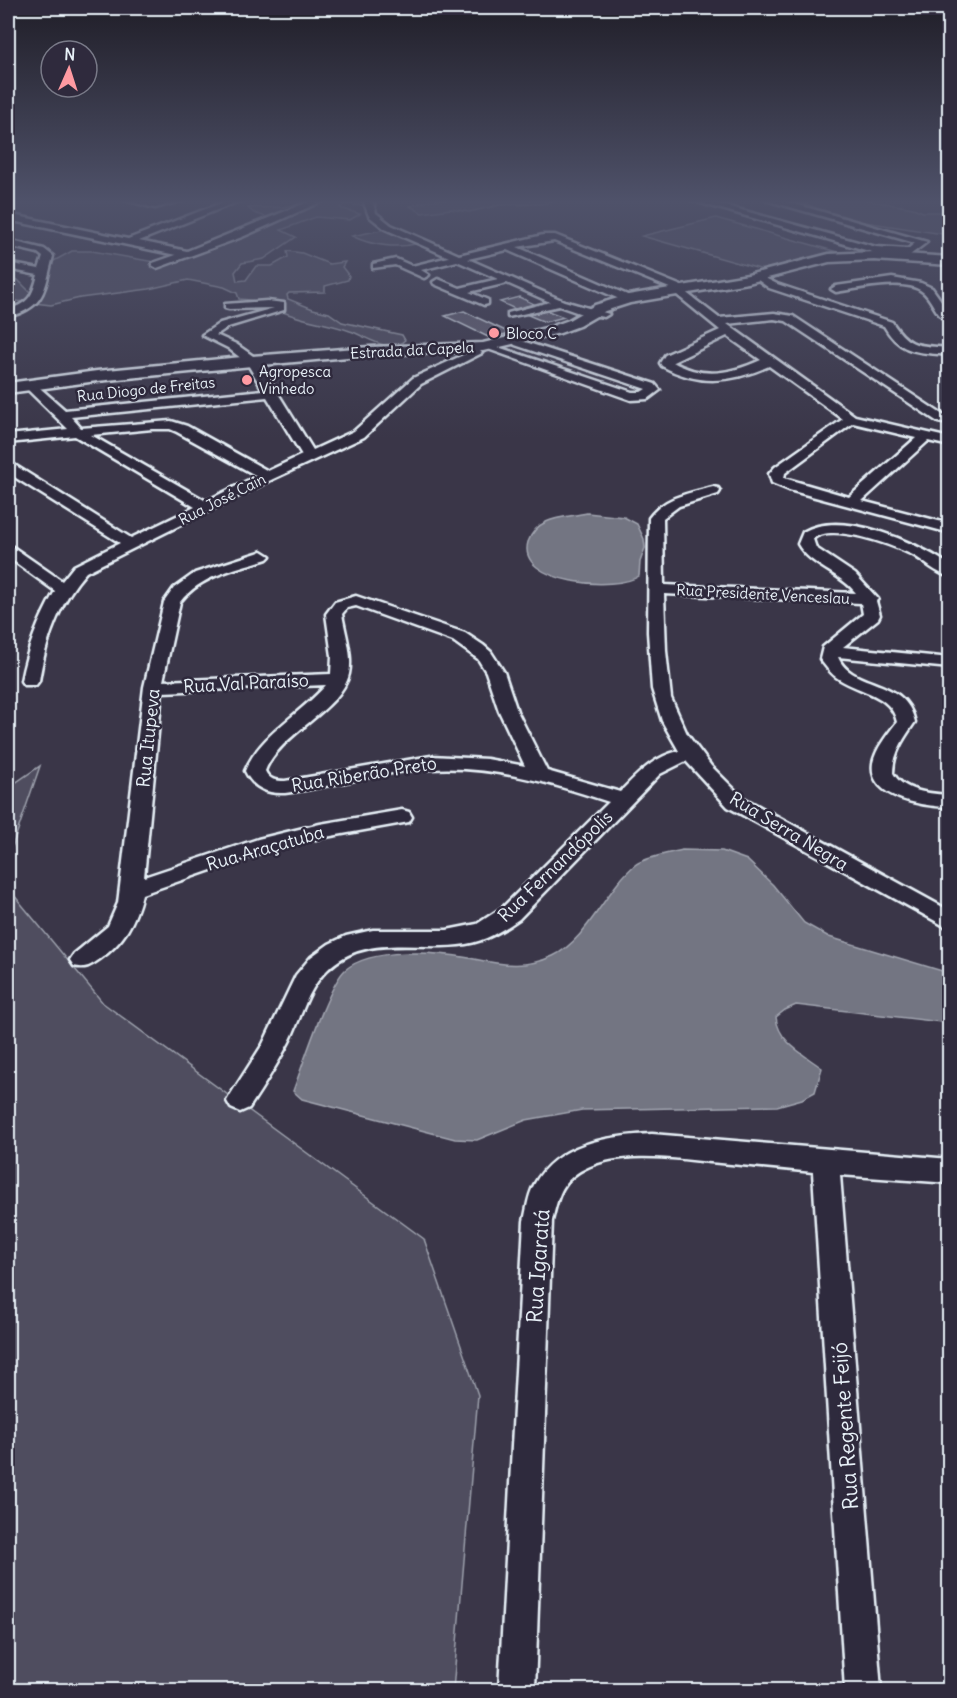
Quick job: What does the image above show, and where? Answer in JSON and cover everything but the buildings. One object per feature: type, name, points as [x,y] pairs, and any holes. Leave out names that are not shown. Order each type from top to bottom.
[{"type":"main road","name":"Estrada da Capela","points":[[460,356],[483,347],[573,323],[628,299],[747,279]]},
{"type":"main road","name":"Estrada da Capela","points":[[8,388],[253,364],[394,354],[460,356],[519,344],[561,332],[591,314],[631,303],[680,291],[763,280]]},
{"type":"main road","name":"Estrada da Capela","points":[[8,393],[31,387]]},
{"type":"street","points":[[8,314],[32,303],[37,297],[41,279]]},
{"type":"street","points":[[412,279],[509,280],[591,314]]},
{"type":"street","points":[[583,279],[628,299]]},
{"type":"street","points":[[653,279],[680,291],[728,331],[851,419],[950,442]]},
{"type":"street","points":[[423,288],[432,280]]},
{"type":"street","points":[[432,280],[478,299]]},
{"type":"street","points":[[763,280],[773,286],[888,324],[897,339],[910,347],[950,352]]},
{"type":"street","points":[[836,289],[892,282],[917,285],[928,290],[935,303],[950,320]]},
{"type":"street","points":[[699,307],[693,296],[707,289]]},
{"type":"street","points":[[451,300],[478,299]]},
{"type":"street","points":[[463,304],[478,299]]},
{"type":"street","points":[[512,315],[560,303]]},
{"type":"street","points":[[229,306],[277,304],[281,308],[274,312],[224,325],[208,335],[232,346],[253,364],[310,457]]},
{"type":"street","points":[[717,322],[774,316],[789,318],[946,418]]},
{"type":"street","points":[[728,331],[669,357],[666,363],[698,376],[722,377],[738,375],[770,361]]},
{"type":"street","points":[[494,349],[631,396],[644,396],[654,390],[651,387],[519,344]]},
{"type":"street","name":"Rua José Cain","points":[[30,681],[32,664],[63,589],[80,569],[268,476],[359,434],[417,381],[460,356]]},
{"type":"street","points":[[31,387],[62,414],[77,432],[206,507]]},
{"type":"street","name":"Rua Diogo de Freitas","points":[[62,414],[270,393]]},
{"type":"street","points":[[901,431],[946,418]]},
{"type":"street","points":[[851,419],[780,470],[776,477],[783,483],[794,487],[943,527],[950,513]]},
{"type":"street","points":[[8,439],[171,425],[268,476]]},
{"type":"street","points":[[853,501],[926,436]]},
{"type":"street","points":[[8,468],[131,544]]},
{"type":"street","name":"Rua Serra Negra","points":[[713,491],[669,505],[660,511],[656,518],[656,652],[661,693],[665,706],[690,754],[710,781],[735,802],[802,842],[950,921]]},
{"type":"street","points":[[829,651],[872,615],[870,599],[856,582],[806,547],[805,541],[808,535],[824,528],[849,530],[902,545],[928,557],[950,572]]},
{"type":"street","points":[[8,550],[63,589]]},
{"type":"street","name":"Rua Itupeva","points":[[82,960],[110,941],[119,929],[132,890],[153,687],[172,602],[178,591],[188,582],[206,573],[262,556]]},
{"type":"street","name":"Rua Presidente Venceslau","points":[[656,589],[870,599]]},
{"type":"street","points":[[339,679],[341,666],[334,614],[341,605],[356,601],[368,604],[459,638],[485,656],[495,672],[508,711],[539,775]]},
{"type":"street","points":[[829,651],[950,663]]},
{"type":"street","points":[[829,651],[832,666],[840,673],[893,698],[902,705],[907,714],[906,722],[882,765],[884,774],[891,783],[916,797],[950,801]]},
{"type":"street","name":"Rua Val Paraíso","points":[[153,687],[339,679]]},
{"type":"street","name":"Rua Riberão Preto","points":[[339,679],[320,702],[261,757],[256,764],[258,778],[276,787],[287,787],[405,765],[443,761],[539,775],[623,800]]},
{"type":"street","name":"Rua Fernandópolis","points":[[240,1101],[276,1042],[300,985],[319,963],[336,950],[360,941],[388,935],[439,938],[469,936],[494,925],[511,913],[653,770],[674,758],[690,754]]},
{"type":"street","name":"Rua Araçatuba","points":[[132,890],[258,846],[320,831],[402,817]]},
{"type":"street","name":"Rua Igaratá","points":[[517,1690],[538,1221],[545,1191],[563,1168],[591,1154],[620,1147],[652,1145],[826,1162],[950,1171]]},
{"type":"street","name":"Rua Regente Feijó","points":[[826,1162],[863,1690]]},
{"type":"shaded area","points":[[41,279],[348,279],[325,286],[325,292],[289,293],[288,299],[329,313],[342,322],[402,335],[405,340],[392,346],[385,345],[342,328],[239,299],[237,293],[224,287],[188,280],[149,289],[80,298],[51,305],[8,300],[8,280],[18,280],[32,294]]},
{"type":"shaded area","points":[[40,766],[8,859],[8,788]]},
{"type":"shaded area","points":[[8,888],[103,1003],[424,1239],[478,1395],[453,1690],[8,1690]]},
{"type":"water","points":[[587,513],[624,517],[637,524],[644,539],[645,548],[640,562],[639,576],[627,581],[611,583],[571,581],[537,567],[528,556],[528,542],[535,530],[543,524],[560,517]]},
{"type":"water","points":[[682,850],[722,851],[747,860],[773,885],[804,923],[829,937],[949,973],[949,1023],[796,1005],[776,1017],[781,1034],[793,1047],[822,1068],[815,1092],[802,1099],[777,1106],[582,1110],[526,1120],[477,1140],[455,1139],[302,1099],[293,1091],[331,992],[345,970],[371,958],[405,953],[440,954],[501,964],[532,963],[542,960],[553,956],[576,938],[635,865],[650,858]]},
{"type":"place","name":"Bloco C","points":[[494,333]]},
{"type":"place","name":"Agropesca Vinhedo","points":[[247,380]]}]
